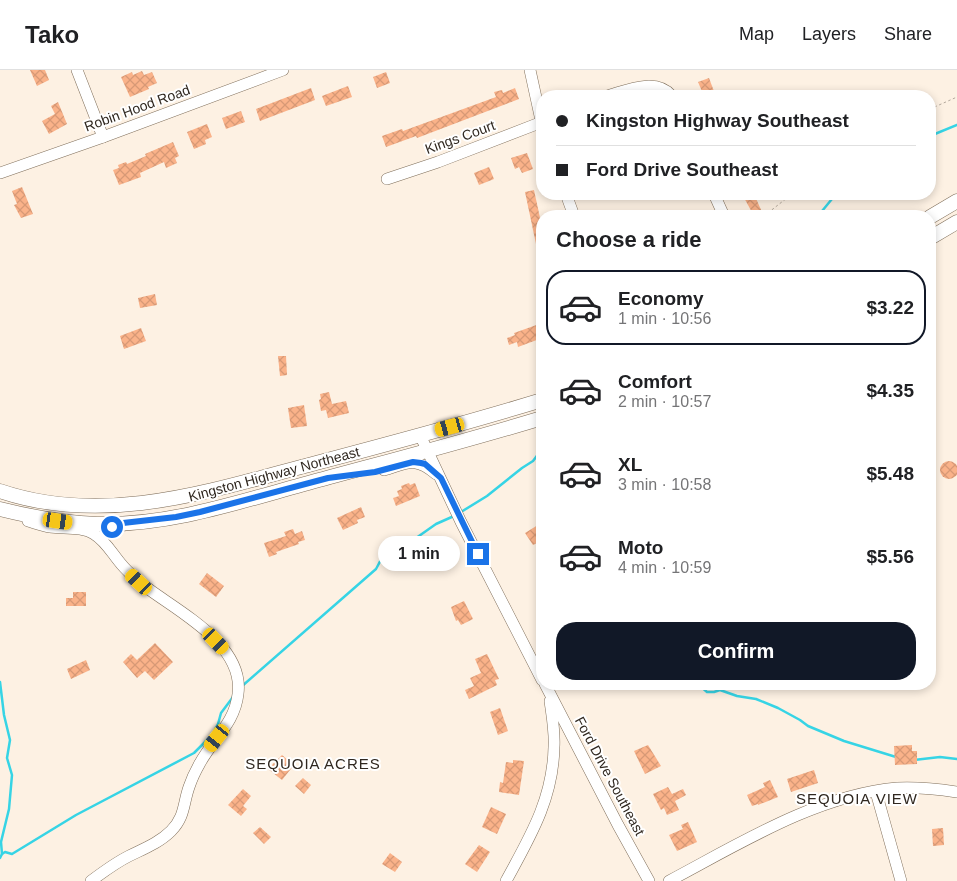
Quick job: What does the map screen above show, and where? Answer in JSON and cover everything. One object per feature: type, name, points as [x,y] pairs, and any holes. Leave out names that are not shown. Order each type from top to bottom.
[{"type":"main road","points":[[936,213],[957,201]]},
{"type":"main road","points":[[936,234],[957,222]]},
{"type":"main road","name":"Kingston Highway Northeast","points":[[0,491],[41,501],[88,506],[149,503],[193,495],[420,435],[536,402]]},
{"type":"main road","points":[[1,509],[24,516],[98,524],[123,523],[192,514],[428,452],[536,420]]},
{"type":"street","points":[[77,70],[104,137]]},
{"type":"street","points":[[256,80],[264,70]]},
{"type":"street","name":"Robin Hood Road","points":[[0,173],[104,137],[283,70]]},
{"type":"street","points":[[530,70],[536,97]]},
{"type":"street","points":[[627,90],[657,86],[667,90]]},
{"type":"street","name":"Kings Court","points":[[387,178],[438,162],[536,126]]},
{"type":"street","points":[[420,435],[461,522],[536,668]]},
{"type":"street","points":[[328,478],[375,472],[413,462],[425,464],[441,478]]},
{"type":"street","points":[[1,509],[34,523],[49,527],[88,531],[95,534],[108,547],[122,566],[139,582],[200,626],[227,652],[237,674],[238,695],[229,724],[206,753],[196,770],[188,788],[186,804],[180,820],[173,829],[157,842],[114,864],[91,881]]},
{"type":"street","points":[[108,547],[106,536],[109,530],[123,523]]},
{"type":"street","points":[[506,881],[540,817],[549,787],[555,745],[547,690]]},
{"type":"street","name":"Ford Drive Southeast","points":[[548,690],[649,881]]},
{"type":"street","points":[[669,881],[718,854],[794,817],[842,800],[896,788],[957,792]]},
{"type":"street","points":[[876,792],[901,881]]},
{"type":"path","points":[[936,107],[957,97]]},
{"type":"path","points":[[772,210],[784,200]]},
{"type":"building","points":[[30,70],[45,70],[49,80],[37,86]]},
{"type":"building","points":[[142,71],[144,75],[152,72],[157,83],[148,87],[149,89],[130,97],[121,77],[132,72],[133,75]]},
{"type":"building","points":[[386,72],[390,83],[377,88],[373,77]]},
{"type":"building","points":[[709,78],[714,90],[701,90],[698,82]]},
{"type":"building","points":[[348,86],[352,97],[326,106],[322,96]]},
{"type":"building","points":[[311,88],[315,100],[260,121],[256,109]]},
{"type":"building","points":[[515,88],[519,99],[417,138],[416,136],[386,147],[382,136],[402,129],[403,131],[496,97],[494,92],[502,90],[503,93]]},
{"type":"building","points":[[58,102],[67,124],[49,134],[42,121],[55,114],[51,106]]},
{"type":"building","points":[[241,111],[245,122],[226,129],[222,118]]},
{"type":"building","points":[[207,124],[212,137],[205,140],[206,144],[194,149],[187,132]]},
{"type":"building","points":[[173,142],[179,156],[175,158],[177,163],[166,168],[164,162],[140,173],[141,177],[119,185],[113,170],[119,168],[118,165],[126,162],[127,164]]},
{"type":"building","points":[[527,153],[533,169],[522,173],[519,167],[515,169],[511,158]]},
{"type":"building","points":[[489,167],[494,179],[479,185],[474,173]]},
{"type":"building","points":[[22,187],[33,214],[21,218],[14,205],[17,204],[12,191]]},
{"type":"building","points":[[534,190],[538,210],[536,210],[536,244],[525,192]]},
{"type":"building","points":[[745,200],[757,200],[761,210],[751,210]]},
{"type":"building","points":[[155,294],[157,305],[140,308],[138,298]]},
{"type":"building","points":[[536,325],[536,340],[518,347],[517,342],[509,345],[507,338],[515,335],[514,333]]},
{"type":"building","points":[[141,328],[146,341],[124,349],[120,336]]},
{"type":"building","points":[[278,356],[286,356],[287,375],[280,376]]},
{"type":"building","points":[[329,392],[332,404],[346,401],[349,413],[328,418],[326,410],[321,411],[320,394]]},
{"type":"building","points":[[304,405],[307,426],[291,428],[288,408]]},
{"type":"building","points":[[949,461],[957,466],[958,470],[953,478],[949,479],[941,474],[940,470],[945,462]]},
{"type":"building","points":[[409,483],[410,485],[415,483],[420,496],[396,506],[393,498],[399,496],[397,491],[402,489],[401,486]]},
{"type":"building","points":[[361,507],[365,517],[357,520],[358,523],[343,530],[337,518]]},
{"type":"building","points":[[536,526],[536,544],[533,545],[525,533]]},
{"type":"building","points":[[293,529],[295,534],[302,531],[305,540],[276,552],[277,554],[269,557],[264,543],[286,536],[284,532]]},
{"type":"building","points":[[433,540],[444,564],[433,569],[422,545]]},
{"type":"building","points":[[207,573],[224,586],[216,597],[199,584]]},
{"type":"building","points":[[73,592],[86,592],[86,606],[66,606],[66,598],[73,598]]},
{"type":"building","points":[[464,601],[473,619],[461,625],[458,620],[456,621],[451,607]]},
{"type":"building","points":[[155,643],[173,662],[154,680],[145,671],[137,678],[123,662],[131,654],[137,660]]},
{"type":"building","points":[[487,654],[499,679],[495,680],[497,685],[469,699],[465,690],[474,686],[470,678],[481,673],[475,659]]},
{"type":"building","points":[[86,660],[90,670],[71,679],[67,669]]},
{"type":"building","points":[[500,708],[508,731],[498,735],[490,712]]},
{"type":"building","points":[[648,745],[661,766],[645,774],[634,751]]},
{"type":"building","points":[[912,745],[912,751],[917,751],[917,764],[895,765],[894,746]]},
{"type":"building","points":[[282,755],[294,765],[282,780],[268,769]]},
{"type":"building","points":[[513,760],[524,761],[519,795],[499,792],[500,782],[503,783],[506,762],[513,763]]},
{"type":"building","points":[[814,770],[818,783],[791,792],[787,779]]},
{"type":"building","points":[[303,778],[311,785],[304,794],[295,786]]},
{"type":"building","points":[[770,780],[778,797],[752,806],[747,795],[765,787],[763,783]]},
{"type":"building","points":[[668,787],[672,794],[683,789],[686,795],[675,801],[679,810],[667,815],[664,808],[661,810],[653,794]]},
{"type":"building","points":[[243,789],[251,796],[243,806],[247,809],[241,816],[228,805]]},
{"type":"building","points":[[491,807],[506,814],[497,834],[482,827]]},
{"type":"building","points":[[688,822],[697,842],[677,851],[669,835],[683,829],[681,825]]},
{"type":"building","points":[[260,827],[271,837],[264,844],[253,833]]},
{"type":"building","points":[[943,828],[944,845],[933,846],[932,829]]},
{"type":"building","points":[[479,845],[490,852],[477,872],[465,864]]},
{"type":"building","points":[[390,853],[402,862],[395,872],[382,864]]},
{"type":"waterway","points":[[936,134],[957,125]]},
{"type":"waterway","points":[[823,210],[831,200]]},
{"type":"waterway","points":[[461,512],[487,496],[536,457]]},
{"type":"waterway","points":[[241,687],[376,569],[391,546],[409,543],[436,524],[454,516]]},
{"type":"waterway","points":[[0,682],[4,715],[10,740],[7,758],[12,775],[9,809],[1,842],[2,854],[0,858]]},
{"type":"waterway","points":[[705,690],[707,692],[720,690]]},
{"type":"waterway","points":[[720,690],[737,696],[756,699],[778,708],[808,726],[844,741],[896,757]]},
{"type":"waterway","points":[[2,854],[5,852],[12,854],[76,815],[194,753],[212,735],[221,713],[233,697]]},
{"type":"waterway","points":[[914,760],[940,757],[957,759]]},
{"type":"district","name":"SEQUOIA ACRES","points":[[313,764]]},
{"type":"district","name":"SEQUOIA VIEW","points":[[857,799]]},
{"type":"route","points":[[112,527],[123,523],[150,521],[200,512],[328,478],[375,472],[413,462],[425,464],[441,478],[478,554]]}]
